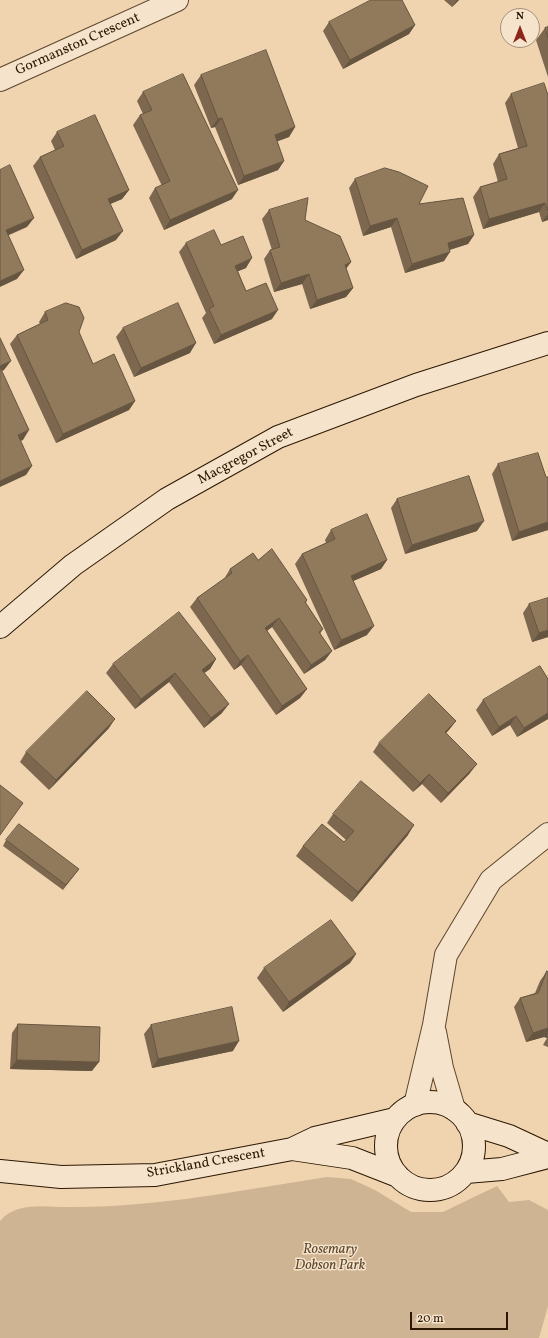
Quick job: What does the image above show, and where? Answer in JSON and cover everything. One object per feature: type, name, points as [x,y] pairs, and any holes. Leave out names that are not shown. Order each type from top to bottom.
[{"type":"street","name":"Gormanston Crescent","points":[[0,80],[177,0]]},
{"type":"street","name":"Macgregor Street","points":[[0,627],[72,565],[167,499],[278,438],[416,385],[548,343]]},
{"type":"street","points":[[415,1105],[434,1025],[446,955],[491,880],[548,834]]},
{"type":"street","points":[[434,1025],[442,1068],[460,1116],[474,1142],[474,1156],[466,1172],[454,1183],[434,1190],[421,1190],[408,1185],[398,1176],[390,1164],[386,1150],[388,1135],[395,1119],[415,1105],[435,1102],[445,1105],[460,1116],[508,1136],[548,1156]]},
{"type":"street","name":"Strickland Crescent","points":[[0,1171],[60,1177],[156,1174],[292,1149],[315,1138],[395,1119]]},
{"type":"street","name":"Strickland Crescent","points":[[292,1149],[352,1158],[398,1176]]},
{"type":"street","points":[[466,1172],[502,1169],[548,1156]]},
{"type":"green space","name":"Rosemary Dobson Park","points":[[327,1177],[351,1179],[375,1190],[411,1212],[443,1212],[497,1186],[509,1202],[529,1200],[548,1210],[548,1306],[539,1338],[0,1338],[0,1221],[14,1210],[32,1206],[101,1207],[133,1205],[198,1197]]},
{"type":"building","points":[[371,0],[402,0],[415,25],[350,60],[329,22]]},
{"type":"building","points":[[548,27],[548,38],[545,28]]},
{"type":"building","points":[[266,50],[295,127],[275,135],[284,161],[244,176],[222,118],[218,119],[201,75]]},
{"type":"building","points":[[183,74],[238,190],[170,220],[155,188],[170,181],[140,115],[152,110],[143,92]]},
{"type":"building","points":[[544,83],[548,95],[548,211],[545,203],[489,219],[480,187],[507,179],[499,154],[527,146],[511,94]]},
{"type":"building","points":[[95,115],[129,190],[108,199],[123,231],[82,250],[40,157],[64,146],[57,132]]},
{"type":"building","points":[[10,165],[34,218],[6,230],[24,270],[0,281],[0,170]]},
{"type":"building","points":[[385,168],[399,172],[428,186],[419,204],[463,198],[474,235],[448,243],[450,252],[412,264],[397,218],[370,226],[355,179]]},
{"type":"building","points":[[308,198],[305,220],[340,236],[351,262],[345,265],[353,288],[317,300],[309,274],[281,283],[270,250],[280,247],[269,210]]},
{"type":"building","points":[[214,230],[221,245],[243,236],[252,258],[235,266],[246,291],[266,283],[278,310],[221,335],[209,309],[214,306],[186,243]]},
{"type":"building","points":[[66,303],[79,307],[84,318],[79,332],[93,364],[114,354],[135,401],[63,434],[17,335],[48,320],[45,312]]},
{"type":"building","points":[[178,303],[196,343],[141,368],[123,328]]},
{"type":"building","points":[[0,338],[11,361],[0,366]]},
{"type":"building","points":[[0,367],[29,430],[18,435],[32,466],[0,481]]},
{"type":"building","points":[[538,453],[546,477],[548,477],[548,522],[519,532],[498,464]]},
{"type":"building","points":[[469,476],[484,521],[412,545],[397,499]]},
{"type":"building","points":[[367,514],[387,560],[351,576],[374,626],[341,640],[302,554],[335,539],[331,530]]},
{"type":"building","points":[[272,549],[307,600],[305,602],[323,629],[319,632],[332,651],[311,665],[279,618],[265,628],[307,689],[282,706],[248,655],[240,661],[197,598],[232,573],[230,569],[253,553],[258,560]]},
{"type":"building","points":[[548,598],[548,630],[539,633],[529,604]]},
{"type":"building","points":[[179,612],[216,659],[202,670],[229,704],[211,718],[175,673],[141,699],[113,664]]},
{"type":"building","points":[[540,666],[548,679],[548,713],[524,728],[516,716],[499,727],[483,700]]},
{"type":"building","points":[[87,691],[115,719],[56,780],[26,752]]},
{"type":"building","points":[[429,694],[456,721],[445,732],[477,764],[448,793],[429,774],[420,783],[379,743]]},
{"type":"building","points":[[361,781],[414,825],[358,892],[303,846],[322,824],[344,842],[354,831],[333,814]]},
{"type":"building","points":[[0,785],[23,803],[0,835]]},
{"type":"building","points":[[19,824],[79,869],[66,885],[6,840]]},
{"type":"building","points":[[331,920],[356,954],[289,1002],[264,968]]},
{"type":"building","points":[[547,971],[548,1028],[533,1033],[520,998],[538,993]]},
{"type":"building","points":[[232,1007],[239,1041],[158,1059],[151,1025]]},
{"type":"building","points":[[18,1024],[100,1027],[99,1062],[17,1060]]}]
